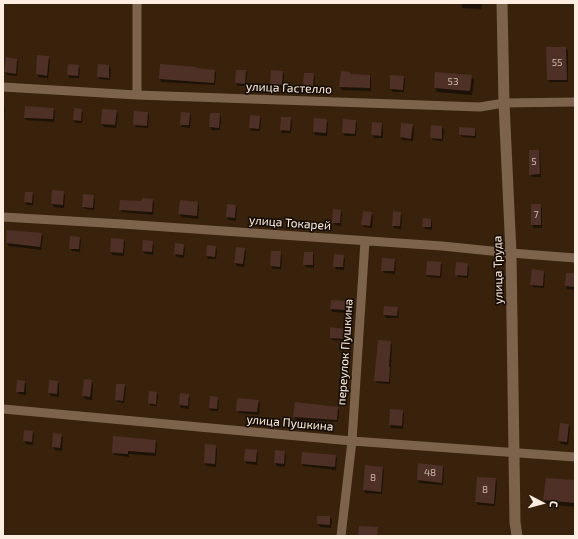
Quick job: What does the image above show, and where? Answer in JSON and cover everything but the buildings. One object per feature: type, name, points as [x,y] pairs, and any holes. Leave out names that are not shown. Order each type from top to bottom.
[{"type":"street","points":[[137,3],[137,95]]},
{"type":"street","name":"улица Труда","points":[[502,3],[504,103],[511,253],[516,536]]},
{"type":"street","name":"улица Гастелло","points":[[3,86],[137,95],[480,107],[504,103],[575,102]]},
{"type":"street","name":"улица Токарей","points":[[3,217],[130,224],[442,246],[575,258]]},
{"type":"street","name":"переулок Пушкина","points":[[341,536],[352,441],[365,241]]},
{"type":"street","name":"улица Пушкина","points":[[3,409],[352,441],[575,457]]}]
